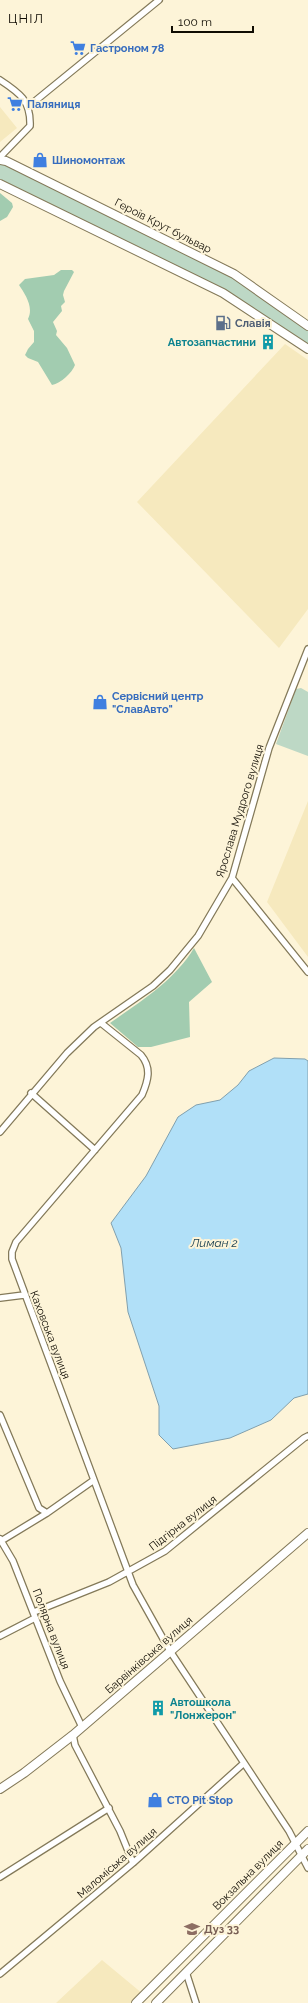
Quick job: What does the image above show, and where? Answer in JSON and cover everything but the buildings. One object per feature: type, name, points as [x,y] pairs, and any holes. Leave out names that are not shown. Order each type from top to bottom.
[{"type":"street","points":[[29,106],[159,0]]},
{"type":"street","points":[[0,80],[11,87],[29,106],[30,126],[0,157]]},
{"type":"street","name":"Героїв Крут бульвар","points":[[0,160],[6,161],[234,274],[308,326]]},
{"type":"street","points":[[0,184],[223,293],[308,349]]},
{"type":"street","name":"Ярослава Мудрого вулиця","points":[[0,1132],[31,1093],[66,1053],[86,1033],[153,986],[170,970],[198,936],[232,878],[269,748],[308,649]]},
{"type":"street","points":[[232,878],[308,972]]},
{"type":"street","name":"Каховська вулиця","points":[[101,1023],[141,1054],[145,1060],[148,1075],[147,1084],[142,1096],[16,1242],[12,1252],[12,1259],[24,1296],[133,1585],[170,1651],[295,1843],[308,1868]]},
{"type":"street","points":[[31,1093],[95,1150]]},
{"type":"street","points":[[0,1298],[24,1296]]},
{"type":"street","points":[[0,1415],[39,1508],[47,1513]]},
{"type":"street","name":"Підгірна вулиця","points":[[0,1636],[34,1615],[109,1582],[164,1551],[308,1436]]},
{"type":"street","points":[[0,1540],[47,1513],[94,1480]]},
{"type":"street","name":"Барвінківська вулиця","points":[[0,1789],[24,1773],[73,1735],[308,1533]]},
{"type":"street","name":"Полярна вулиця","points":[[0,1540],[13,1561],[60,1681],[82,1727]]},
{"type":"street","points":[[73,1735],[75,1745],[125,1840],[133,1863]]},
{"type":"street","name":"Маломіська вулиця","points":[[0,1974],[133,1863],[244,1763]]},
{"type":"street","points":[[0,1877],[109,1808]]},
{"type":"street","name":"Вокзальна вулиця","points":[[136,2003],[308,1831]]},
{"type":"street","points":[[156,2003],[308,1849]]},
{"type":"street","points":[[186,1972],[196,2003]]},
{"type":"shaded area","points":[[0,107],[17,128],[0,142]]},
{"type":"shaded area","points":[[285,344],[308,360],[308,609],[279,648],[137,502]]},
{"type":"shaded area","points":[[308,801],[308,957],[267,902]]},
{"type":"shaded area","points":[[102,1960],[143,1994],[133,2003],[56,2003]]},
{"type":"green space","points":[[0,165],[6,165],[233,275],[308,330],[308,346],[224,290],[0,179]]},
{"type":"green space","points":[[0,193],[12,203],[13,207],[7,217],[0,221]]},
{"type":"green space","points":[[61,270],[72,270],[74,272],[64,291],[63,295],[65,302],[61,306],[62,311],[53,322],[57,331],[56,335],[67,348],[75,365],[66,377],[52,385],[38,362],[28,358],[25,355],[34,342],[34,331],[28,319],[30,310],[28,301],[19,285],[25,279],[54,275]]},
{"type":"green space","points":[[301,688],[308,692],[308,756],[276,744],[296,689]]},
{"type":"green space","points":[[194,948],[212,982],[189,1002],[190,1037],[151,1047],[138,1047],[110,1023],[156,990],[177,970]]},
{"type":"water","name":"Лиман 2","points":[[274,1058],[305,1059],[308,1061],[308,1394],[294,1398],[271,1420],[230,1438],[173,1449],[159,1435],[159,1406],[128,1312],[121,1248],[111,1223],[146,1176],[178,1117],[196,1105],[220,1100],[238,1085],[249,1071]]},
{"type":"place","name":"Гастроном 78","points":[[78,48]]},
{"type":"place","name":"Паляниця","points":[[15,104]]},
{"type":"place","name":"Шиномонтаж","points":[[40,160]]},
{"type":"place","name":"Славія","points":[[223,323]]},
{"type":"place","name":"Автозапчастини","points":[[268,342]]},
{"type":"place","name":"Сервісний центр \"СлавАвто\"","points":[[100,702]]},
{"type":"place","name":"Автошкола \"Лонжерон\"","points":[[158,1708]]},
{"type":"place","name":"СТО Pit Stop","points":[[155,1800]]},
{"type":"place","name":"Дуз 33","points":[[192,1929]]},
{"type":"district","name":"ЦНІЛ","points":[[26,18]]}]
